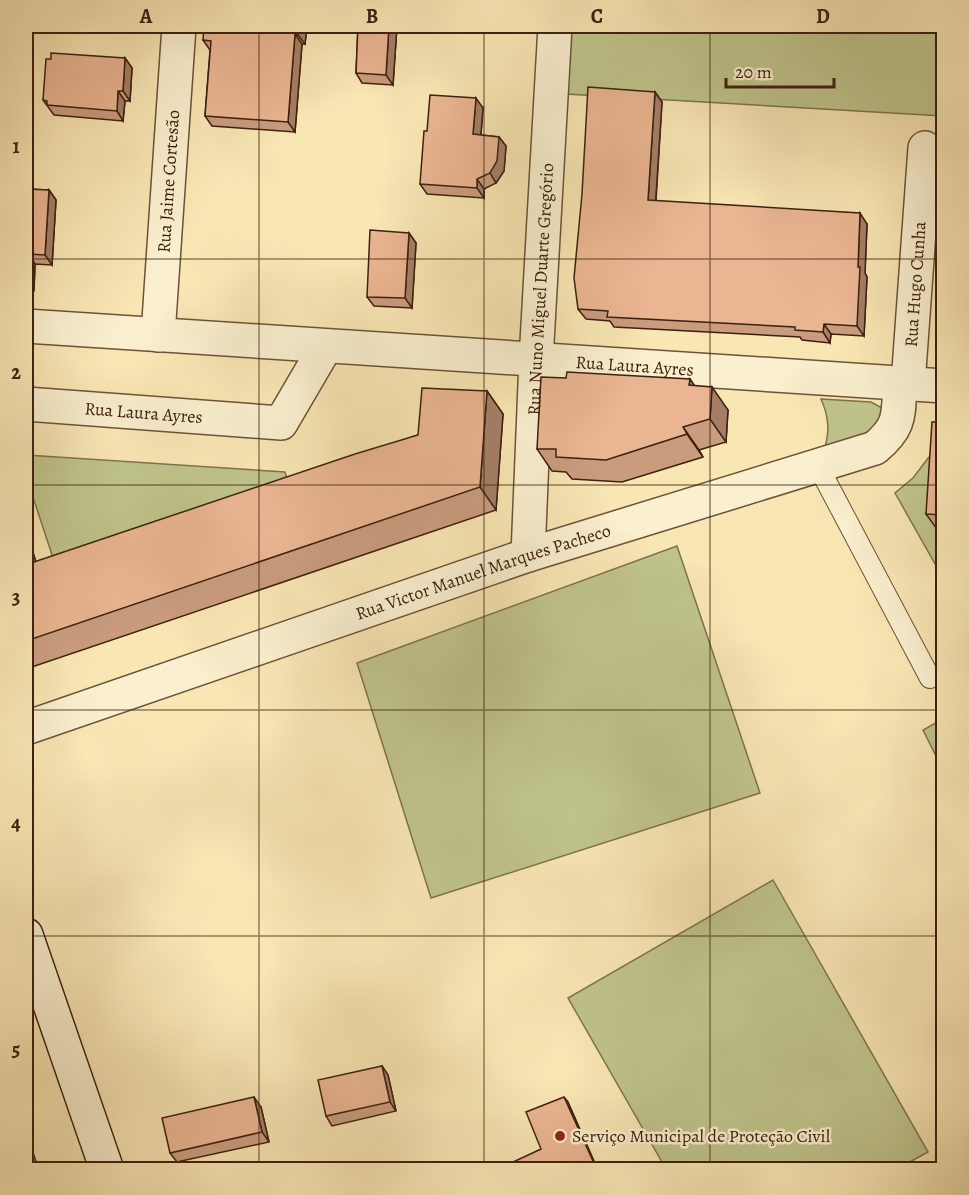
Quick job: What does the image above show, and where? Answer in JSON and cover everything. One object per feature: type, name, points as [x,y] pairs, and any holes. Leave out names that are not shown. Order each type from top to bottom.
[{"type":"street","name":"Rua Jaime Cortesão","points":[[158,335],[179,26]]},
{"type":"street","name":"Rua Nuno Miguel Duarte Gregório","points":[[528,555],[536,360],[555,26]]},
{"type":"street","name":"Rua Hugo Cunha","points":[[904,384],[925,148]]},
{"type":"street","name":"Rua Laura Ayres","points":[[26,326],[944,386]]},
{"type":"street","name":"Rua Laura Ayres","points":[[26,404],[281,423],[326,346]]},
{"type":"street","name":"Rua Victor Manuel Marques Pacheco","points":[[26,728],[528,555],[874,448],[889,436],[898,419],[904,384]]},
{"type":"street","points":[[26,935],[107,1170]]},
{"type":"lane","points":[[818,466],[930,678]]},
{"type":"green space","points":[[571,26],[943,26],[943,116],[566,94]]},
{"type":"green space","points":[[821,399],[871,402],[882,408],[883,414],[874,431],[824,450],[828,424]]},
{"type":"green space","points":[[932,453],[944,514],[943,578],[895,493],[913,478]]},
{"type":"green space","points":[[26,455],[285,472],[290,488],[56,567],[26,476]]},
{"type":"green space","points":[[677,546],[760,793],[431,898],[357,663]]},
{"type":"green space","points":[[943,719],[943,770],[923,730]]},
{"type":"green space","points":[[773,880],[928,1152],[897,1169],[666,1169],[568,998]]},
{"type":"building","points":[[204,26],[299,26],[298,35],[295,34],[288,122],[205,116],[211,41],[203,40]]},
{"type":"building","points":[[358,26],[389,26],[386,75],[356,73]]},
{"type":"building","points":[[51,53],[125,58],[123,91],[118,91],[117,111],[47,105],[47,101],[43,100],[46,59],[51,59]]},
{"type":"building","points":[[588,87],[655,92],[648,200],[860,213],[857,326],[824,324],[823,332],[795,330],[795,327],[607,317],[608,311],[578,309],[574,278],[582,194]]},
{"type":"building","points":[[430,95],[476,98],[473,134],[499,137],[497,161],[490,173],[477,179],[477,188],[420,184],[424,131],[427,131]]},
{"type":"building","points":[[26,189],[49,190],[45,255],[29,254],[27,280],[26,280]]},
{"type":"building","points":[[370,230],[409,233],[405,298],[367,297]]},
{"type":"building","points":[[567,372],[690,379],[689,385],[712,387],[710,419],[683,427],[687,434],[606,460],[556,457],[556,449],[537,449],[541,377],[566,378]]},
{"type":"building","points":[[422,388],[487,391],[480,487],[26,641],[26,555],[28,564],[418,435]]},
{"type":"building","points":[[932,422],[944,422],[944,515],[926,514]]},
{"type":"building","points":[[382,1066],[390,1102],[326,1116],[318,1080]]},
{"type":"building","points":[[254,1097],[262,1132],[170,1153],[162,1118]]},
{"type":"building","name":"Serviço Municipal de Proteção Civil","points":[[564,1097],[597,1170],[496,1170],[541,1149],[526,1112]]},
{"type":"building","points":[[26,1142],[36,1170],[26,1170]]},
{"type":"place","name":"Serviço Municipal de Proteção Civil","points":[[560,1136]]}]
